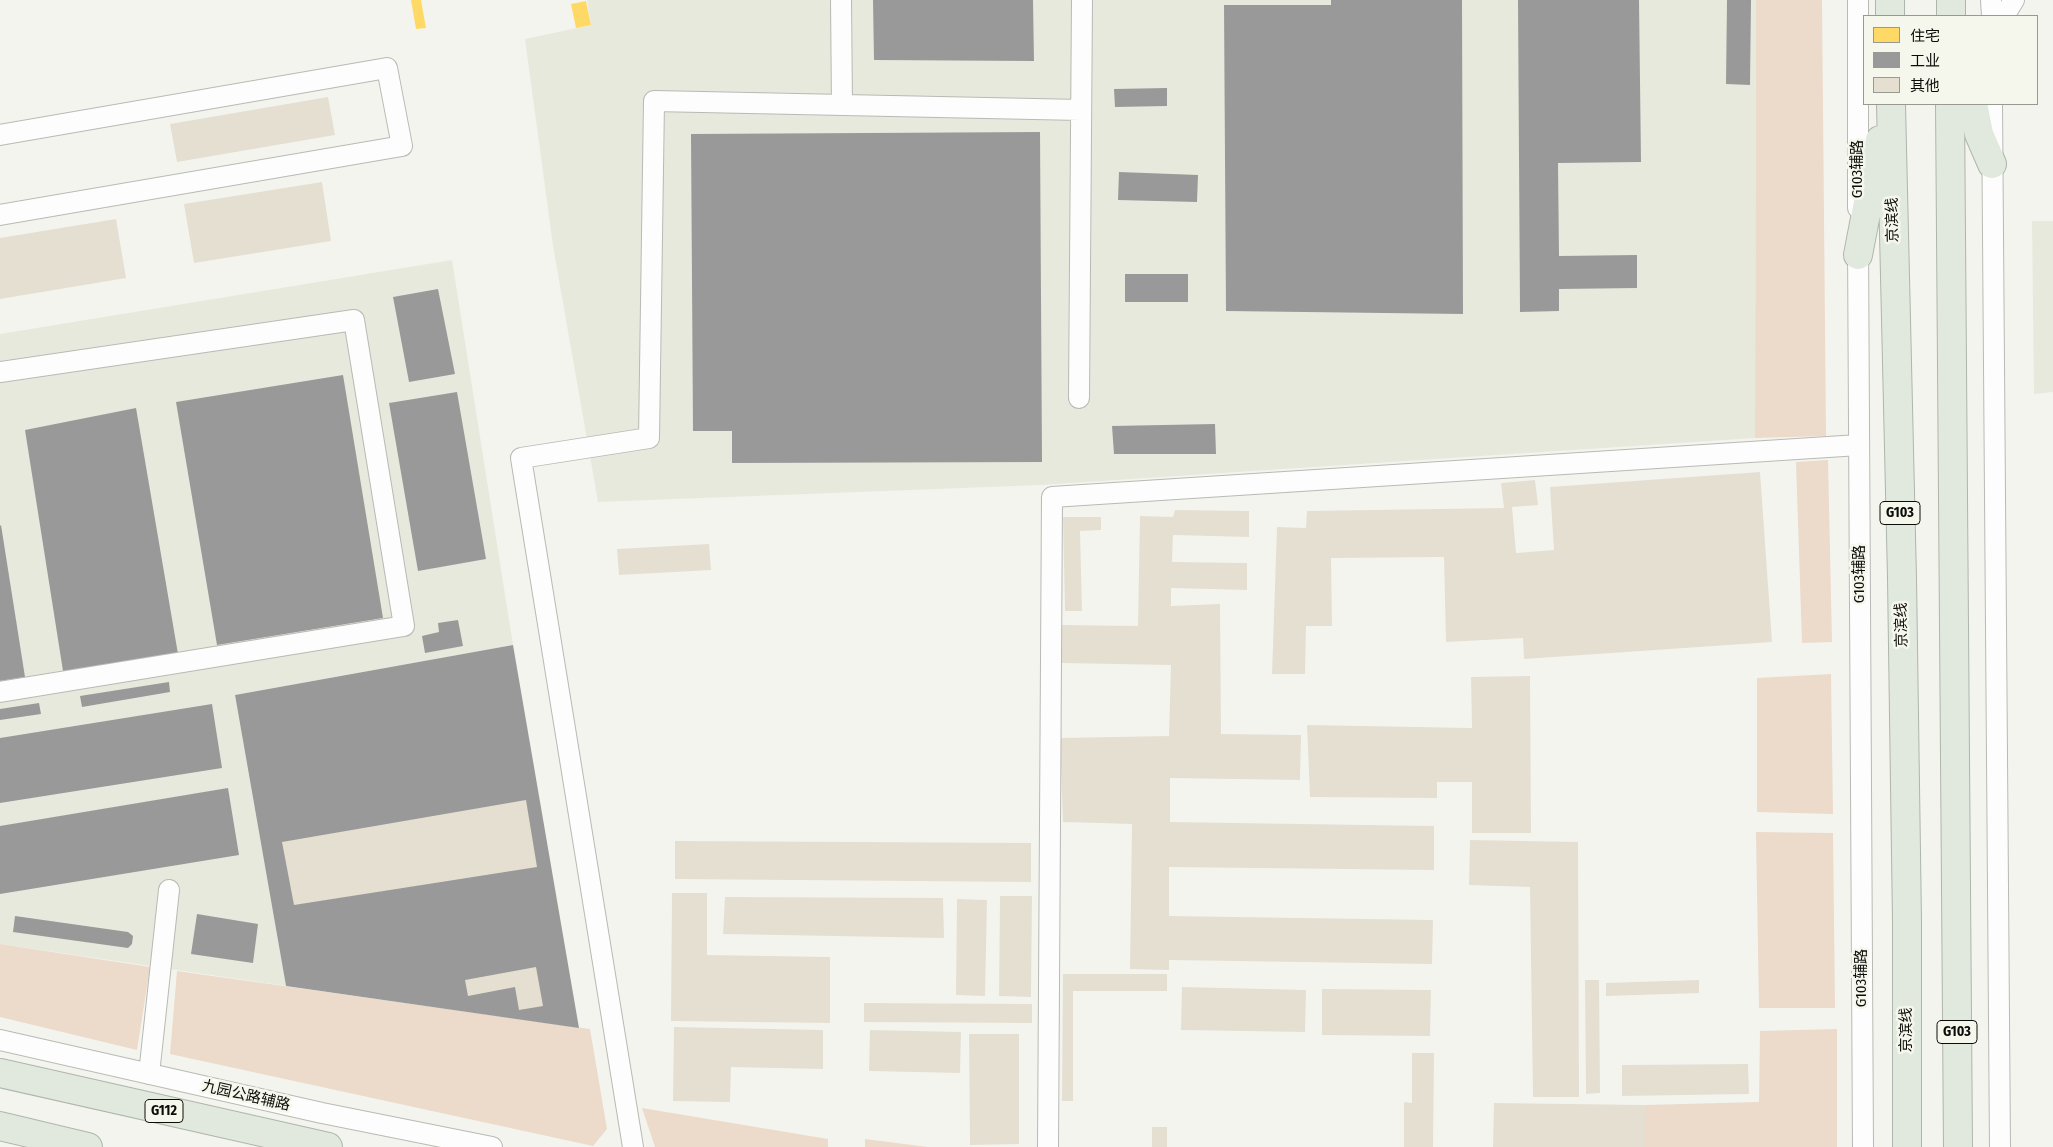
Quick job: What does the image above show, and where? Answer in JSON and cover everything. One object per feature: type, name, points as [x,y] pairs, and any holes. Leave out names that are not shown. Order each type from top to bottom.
[{"type":"highway","points":[[1890,0],[1890,15]]},
{"type":"highway","points":[[1858,255],[1887,105]]},
{"type":"highway","name":"京滨线","points":[[1891,105],[1902,578],[1907,922],[1907,1147]]},
{"type":"highway","name":"G103","points":[[1950,105],[1958,1147]]},
{"type":"highway","points":[[1973,105],[1979,134],[1992,164]]},
{"type":"highway","name":"G112","points":[[0,1073],[328,1147]]},
{"type":"highway","points":[[0,1126],[88,1147]]},
{"type":"street","points":[[841,0],[842,105]]},
{"type":"street","points":[[1079,398],[1082,0]]},
{"type":"street","name":"G103辅路","points":[[1858,0],[1863,1147]]},
{"type":"street","points":[[1992,0],[1992,15]]},
{"type":"street","points":[[2005,15],[2014,0]]},
{"type":"street","points":[[0,135],[387,68],[402,146],[0,215]]},
{"type":"street","points":[[633,1147],[521,458],[649,438],[654,101],[1082,110]]},
{"type":"street","points":[[1992,105],[1996,360],[2000,1147]]},
{"type":"street","points":[[0,372],[354,320],[404,626],[0,692]]},
{"type":"street","points":[[1048,1147],[1052,497],[1859,445]]},
{"type":"street","points":[[149,1074],[169,890]]},
{"type":"street","name":"九园公路辅路","points":[[0,1040],[322,1113],[492,1147]]},
{"type":"shaded area","points":[[587,0],[1756,0],[1755,438],[1041,485],[598,502],[553,246],[525,39],[591,25]]},
{"type":"shaded area","points":[[1756,0],[1822,0],[1826,436],[1755,438]]},
{"type":"shaded area","points":[[2032,221],[2053,221],[2053,392],[2034,394]]},
{"type":"shaded area","points":[[452,260],[513,645],[235,695],[286,986],[0,944],[0,334]]},
{"type":"shaded area","points":[[1828,460],[1832,642],[1802,643],[1796,462]]},
{"type":"shaded area","points":[[1831,674],[1833,814],[1757,812],[1757,678]]},
{"type":"shaded area","points":[[1756,832],[1833,833],[1835,1008],[1759,1008]]},
{"type":"shaded area","points":[[0,944],[150,967],[137,1050],[0,1017]]},
{"type":"shaded area","points":[[177,971],[590,1029],[607,1129],[593,1146],[170,1054]]},
{"type":"shaded area","points":[[1837,1029],[1837,1147],[1645,1147],[1645,1105],[1759,1102],[1760,1031]]},
{"type":"shaded area","points":[[642,1108],[828,1139],[828,1147],[655,1147]]},
{"type":"shaded area","points":[[865,1139],[928,1147],[865,1147]]},
{"type":"building: 住宅","points":[[411,0],[421,0],[426,28],[416,29]]},
{"type":"building: 住宅","points":[[586,1],[591,25],[576,28],[571,4]]},
{"type":"building: 工业","points":[[873,0],[1033,0],[1034,61],[874,60]]},
{"type":"building: 工业","points":[[1331,0],[1462,0],[1463,314],[1226,311],[1224,5],[1331,5]]},
{"type":"building: 工业","points":[[1518,0],[1639,0],[1641,162],[1558,163],[1559,256],[1637,255],[1637,288],[1559,289],[1559,311],[1520,312]]},
{"type":"building: 工业","points":[[1727,0],[1751,0],[1750,85],[1726,84]]},
{"type":"building: 工业","points":[[1167,88],[1167,106],[1115,107],[1114,89]]},
{"type":"building: 工业","points":[[1040,132],[1042,462],[732,463],[732,431],[693,431],[691,134]]},
{"type":"building: 工业","points":[[1119,172],[1198,175],[1197,202],[1118,200]]},
{"type":"building: 工业","points":[[1125,274],[1188,274],[1188,302],[1125,302]]},
{"type":"building: 工业","points":[[438,289],[455,374],[409,382],[393,297]]},
{"type":"building: 工业","points":[[343,375],[383,618],[217,645],[176,402]]},
{"type":"building: 工业","points":[[457,392],[486,559],[418,571],[389,403]]},
{"type":"building: 工业","points":[[136,408],[178,654],[63,671],[25,430]]},
{"type":"building: 工业","points":[[1215,424],[1216,454],[1114,454],[1112,426]]},
{"type":"building: 工业","points":[[0,526],[25,677],[0,681]]},
{"type":"building: 工业","points":[[458,620],[463,646],[425,653],[422,636],[439,632],[438,623]]},
{"type":"building: 工业","points":[[513,645],[579,1028],[286,986],[235,695]]},
{"type":"building: 工业","points":[[169,682],[170,692],[82,707],[80,696]]},
{"type":"building: 工业","points":[[39,703],[41,714],[0,720],[0,709]]},
{"type":"building: 工业","points":[[212,704],[222,768],[0,803],[0,738]]},
{"type":"building: 工业","points":[[228,788],[239,855],[0,894],[0,826]]},
{"type":"building: 工业","points":[[197,914],[258,924],[253,963],[191,954]]},
{"type":"building: 工业","points":[[15,916],[128,932],[133,936],[132,944],[128,948],[13,932]]},
{"type":"building: 其他","points":[[328,97],[335,135],[177,162],[170,124]]},
{"type":"building: 其他","points":[[322,182],[331,241],[194,263],[184,204]]},
{"type":"building: 其他","points":[[116,219],[126,278],[0,299],[0,238]]},
{"type":"building: 其他","points":[[1760,472],[1772,642],[1524,659],[1523,638],[1446,642],[1444,557],[1331,558],[1332,626],[1306,626],[1305,674],[1272,674],[1277,527],[1306,528],[1307,511],[1504,508],[1501,483],[1535,480],[1538,505],[1512,507],[1516,553],[1554,550],[1550,487]]},
{"type":"building: 其他","points":[[1175,510],[1249,511],[1249,537],[1173,535],[1172,562],[1247,563],[1247,590],[1171,588],[1171,606],[1220,604],[1221,734],[1301,735],[1300,780],[1170,778],[1170,822],[1434,826],[1434,870],[1169,867],[1169,916],[1433,920],[1432,964],[1169,960],[1169,970],[1130,969],[1132,824],[1063,822],[1060,738],[1169,736],[1171,665],[1061,663],[1062,625],[1138,626],[1140,516],[1173,517]]},
{"type":"building: 其他","points":[[1063,517],[1101,517],[1101,530],[1080,531],[1082,611],[1065,611]]},
{"type":"building: 其他","points":[[709,544],[711,570],[619,575],[617,549]]},
{"type":"building: 其他","points":[[1530,676],[1531,833],[1472,833],[1472,782],[1437,782],[1437,798],[1310,797],[1307,725],[1472,728],[1471,677]]},
{"type":"building: 其他","points":[[526,800],[537,867],[294,905],[282,842]]},
{"type":"building: 其他","points":[[1470,840],[1578,842],[1579,1097],[1533,1097],[1530,887],[1469,885]]},
{"type":"building: 其他","points":[[675,841],[1031,843],[1031,882],[675,879]]},
{"type":"building: 其他","points":[[672,893],[707,893],[707,955],[830,957],[830,1023],[671,1021]]},
{"type":"building: 其他","points":[[1000,896],[1032,896],[1031,997],[999,996]]},
{"type":"building: 其他","points":[[725,897],[943,898],[944,938],[723,934]]},
{"type":"building: 其他","points":[[957,899],[987,900],[985,996],[956,995]]},
{"type":"building: 其他","points":[[536,967],[543,1006],[519,1010],[515,987],[468,996],[465,980]]},
{"type":"building: 其他","points":[[1063,974],[1167,974],[1167,991],[1073,991],[1073,1101],[1062,1101]]},
{"type":"building: 其他","points":[[1585,980],[1599,980],[1600,1093],[1586,1094]]},
{"type":"building: 其他","points":[[1699,980],[1699,993],[1606,996],[1606,983]]},
{"type":"building: 其他","points":[[1182,987],[1306,990],[1305,1032],[1181,1030]]},
{"type":"building: 其他","points":[[1322,989],[1431,990],[1430,1036],[1322,1035]]},
{"type":"building: 其他","points":[[864,1003],[1032,1004],[1032,1023],[864,1022]]},
{"type":"building: 其他","points":[[674,1027],[823,1030],[823,1069],[731,1067],[730,1102],[673,1101]]},
{"type":"building: 其他","points":[[870,1030],[961,1032],[960,1073],[869,1071]]},
{"type":"building: 其他","points":[[969,1034],[1019,1034],[1019,1144],[970,1145]]},
{"type":"building: 其他","points":[[1412,1053],[1434,1053],[1433,1147],[1404,1147],[1404,1102],[1412,1103]]},
{"type":"building: 其他","points":[[1748,1064],[1749,1094],[1622,1096],[1622,1065]]},
{"type":"building: 其他","points":[[1494,1103],[1645,1105],[1645,1147],[1493,1147]]},
{"type":"building: 其他","points":[[1152,1127],[1167,1127],[1167,1147],[1152,1147]]}]
